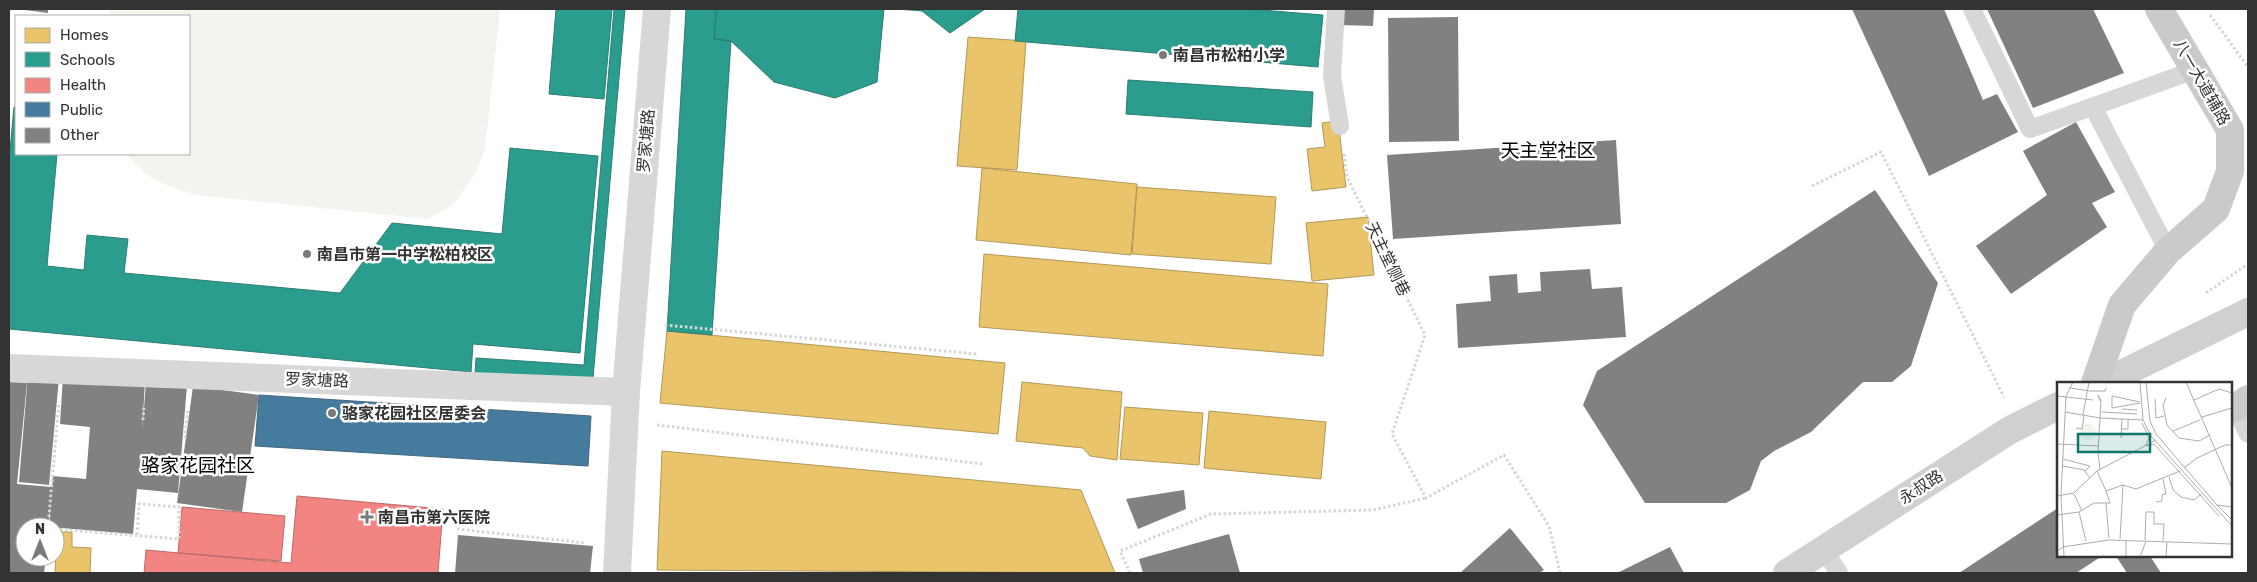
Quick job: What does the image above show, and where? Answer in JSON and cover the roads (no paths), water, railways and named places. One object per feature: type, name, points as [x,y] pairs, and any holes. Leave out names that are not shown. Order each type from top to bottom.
[{"type":"main road","name":"八一大道辅路","points":[[2095,382],[2122,304],[2168,251],[2216,209],[2230,171],[2230,130],[2159,9]]},
{"type":"street","name":"罗家塘路","points":[[617,573],[626,392],[657,9]]},
{"type":"street","points":[[2105,382],[2248,312]]},
{"type":"street","name":"罗家塘路","points":[[9,368],[626,392]]},
{"type":"street","name":"永叔路","points":[[1787,573],[2019,426],[2057,407]]},
{"type":"lane","points":[[1336,9],[1332,76],[1340,126]]},
{"type":"lane","points":[[1972,9],[2030,129],[2195,70]]},
{"type":"lane","points":[[2093,106],[2168,251]]},
{"type":"lane","points":[[2238,405],[2248,434]]},
{"type":"lane","points":[[1824,550],[1839,573]]},
{"type":"place","name":"南昌市松柏小学","points":[[1163,55]]},
{"type":"place","name":"南昌市第一中学松柏校区","points":[[307,254]]},
{"type":"place","name":"骆家花园社区居委会","points":[[332,413]]},
{"type":"place","name":"南昌市第六医院","points":[[367,517]]},
{"type":"district","name":"天主堂社区","points":[[1548,150]]},
{"type":"district","name":"骆家花园社区","points":[[198,465]]}]
